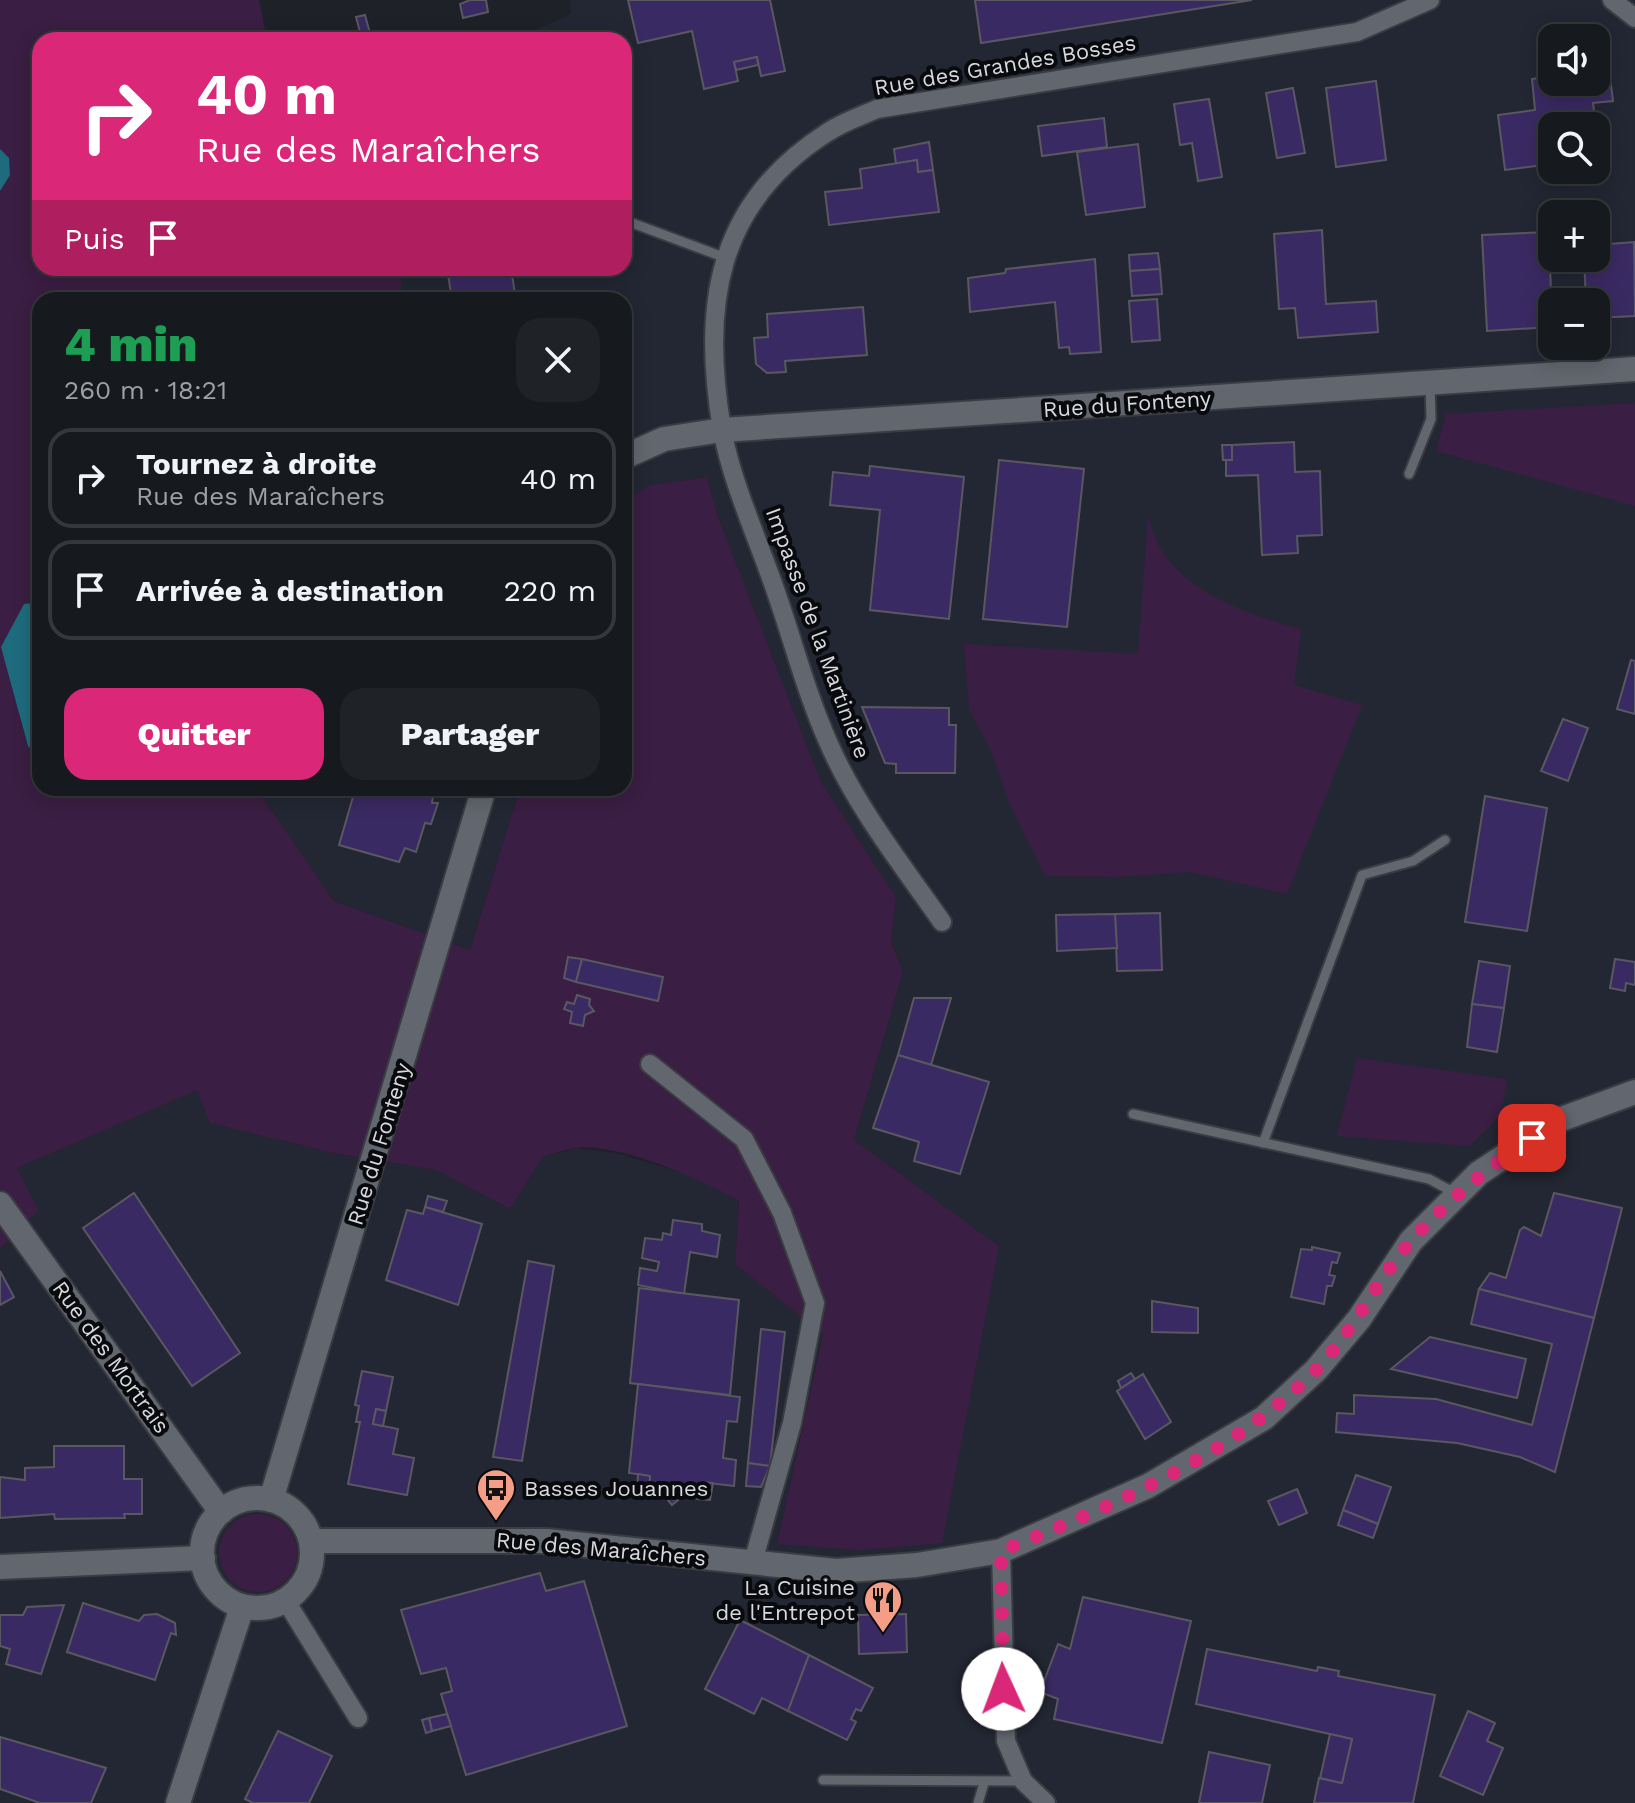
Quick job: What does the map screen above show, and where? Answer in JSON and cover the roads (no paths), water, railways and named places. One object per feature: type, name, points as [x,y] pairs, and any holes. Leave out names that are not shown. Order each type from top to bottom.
[{"type":"street","name":"Rue des Grandes Bosses","points":[[722,430],[714,349],[715,296],[733,236],[755,200],[782,168],[829,131],[877,109],[1357,32],[1430,0]]},
{"type":"street","points":[[1612,0],[1635,18]]},
{"type":"street","name":"Rue du Fonteny","points":[[632,453],[664,439],[722,430],[1635,369]]},
{"type":"street","name":"Impasse de la Martinière","points":[[722,430],[828,742],[854,794],[942,922]]},
{"type":"street","name":"Rue du Fonteny","points":[[271,1500],[482,796]]},
{"type":"street","points":[[650,1064],[744,1139],[782,1213],[815,1303],[792,1423],[753,1562]]},
{"type":"street","name":"Rue des Maraîchers","points":[[311,1541],[547,1541],[836,1571],[917,1565],[1001,1551],[1148,1486],[1264,1418],[1316,1370],[1359,1319],[1411,1241],[1479,1173],[1559,1120],[1635,1092]]},
{"type":"street","name":"Rue des Mortrais","points":[[0,1204],[221,1512]]},
{"type":"street","points":[[244,1500],[271,1500],[297,1515],[311,1541],[311,1569],[297,1592],[286,1601],[271,1607],[242,1607],[214,1587],[203,1558],[204,1541],[221,1512],[244,1500]]},
{"type":"street","points":[[1001,1551],[1006,1741],[1023,1781],[1046,1803]]},
{"type":"street","points":[[0,1567],[203,1558]]},
{"type":"street","points":[[286,1601],[358,1718]]},
{"type":"street","points":[[178,1803],[242,1607]]},
{"type":"lane","points":[[632,223],[726,258]]},
{"type":"lane","points":[[1409,474],[1431,419],[1430,383]]},
{"type":"lane","points":[[1263,1143],[1362,875],[1413,861],[1445,840]]},
{"type":"lane","points":[[1133,1114],[1429,1179],[1457,1195]]},
{"type":"lane","points":[[823,1780],[1023,1781]]},
{"type":"lane","points":[[978,1803],[984,1783]]},
{"type":"water","points":[[0,149],[9,158],[10,175],[0,191]]},
{"type":"water","points":[[32,603],[32,750],[28,746],[1,647],[24,604]]},
{"type":"place","name":"Basses Jouannes","points":[[496,1522]]},
{"type":"place","name":"La Cuisine de l'Entrepot","points":[[883,1634]]}]
